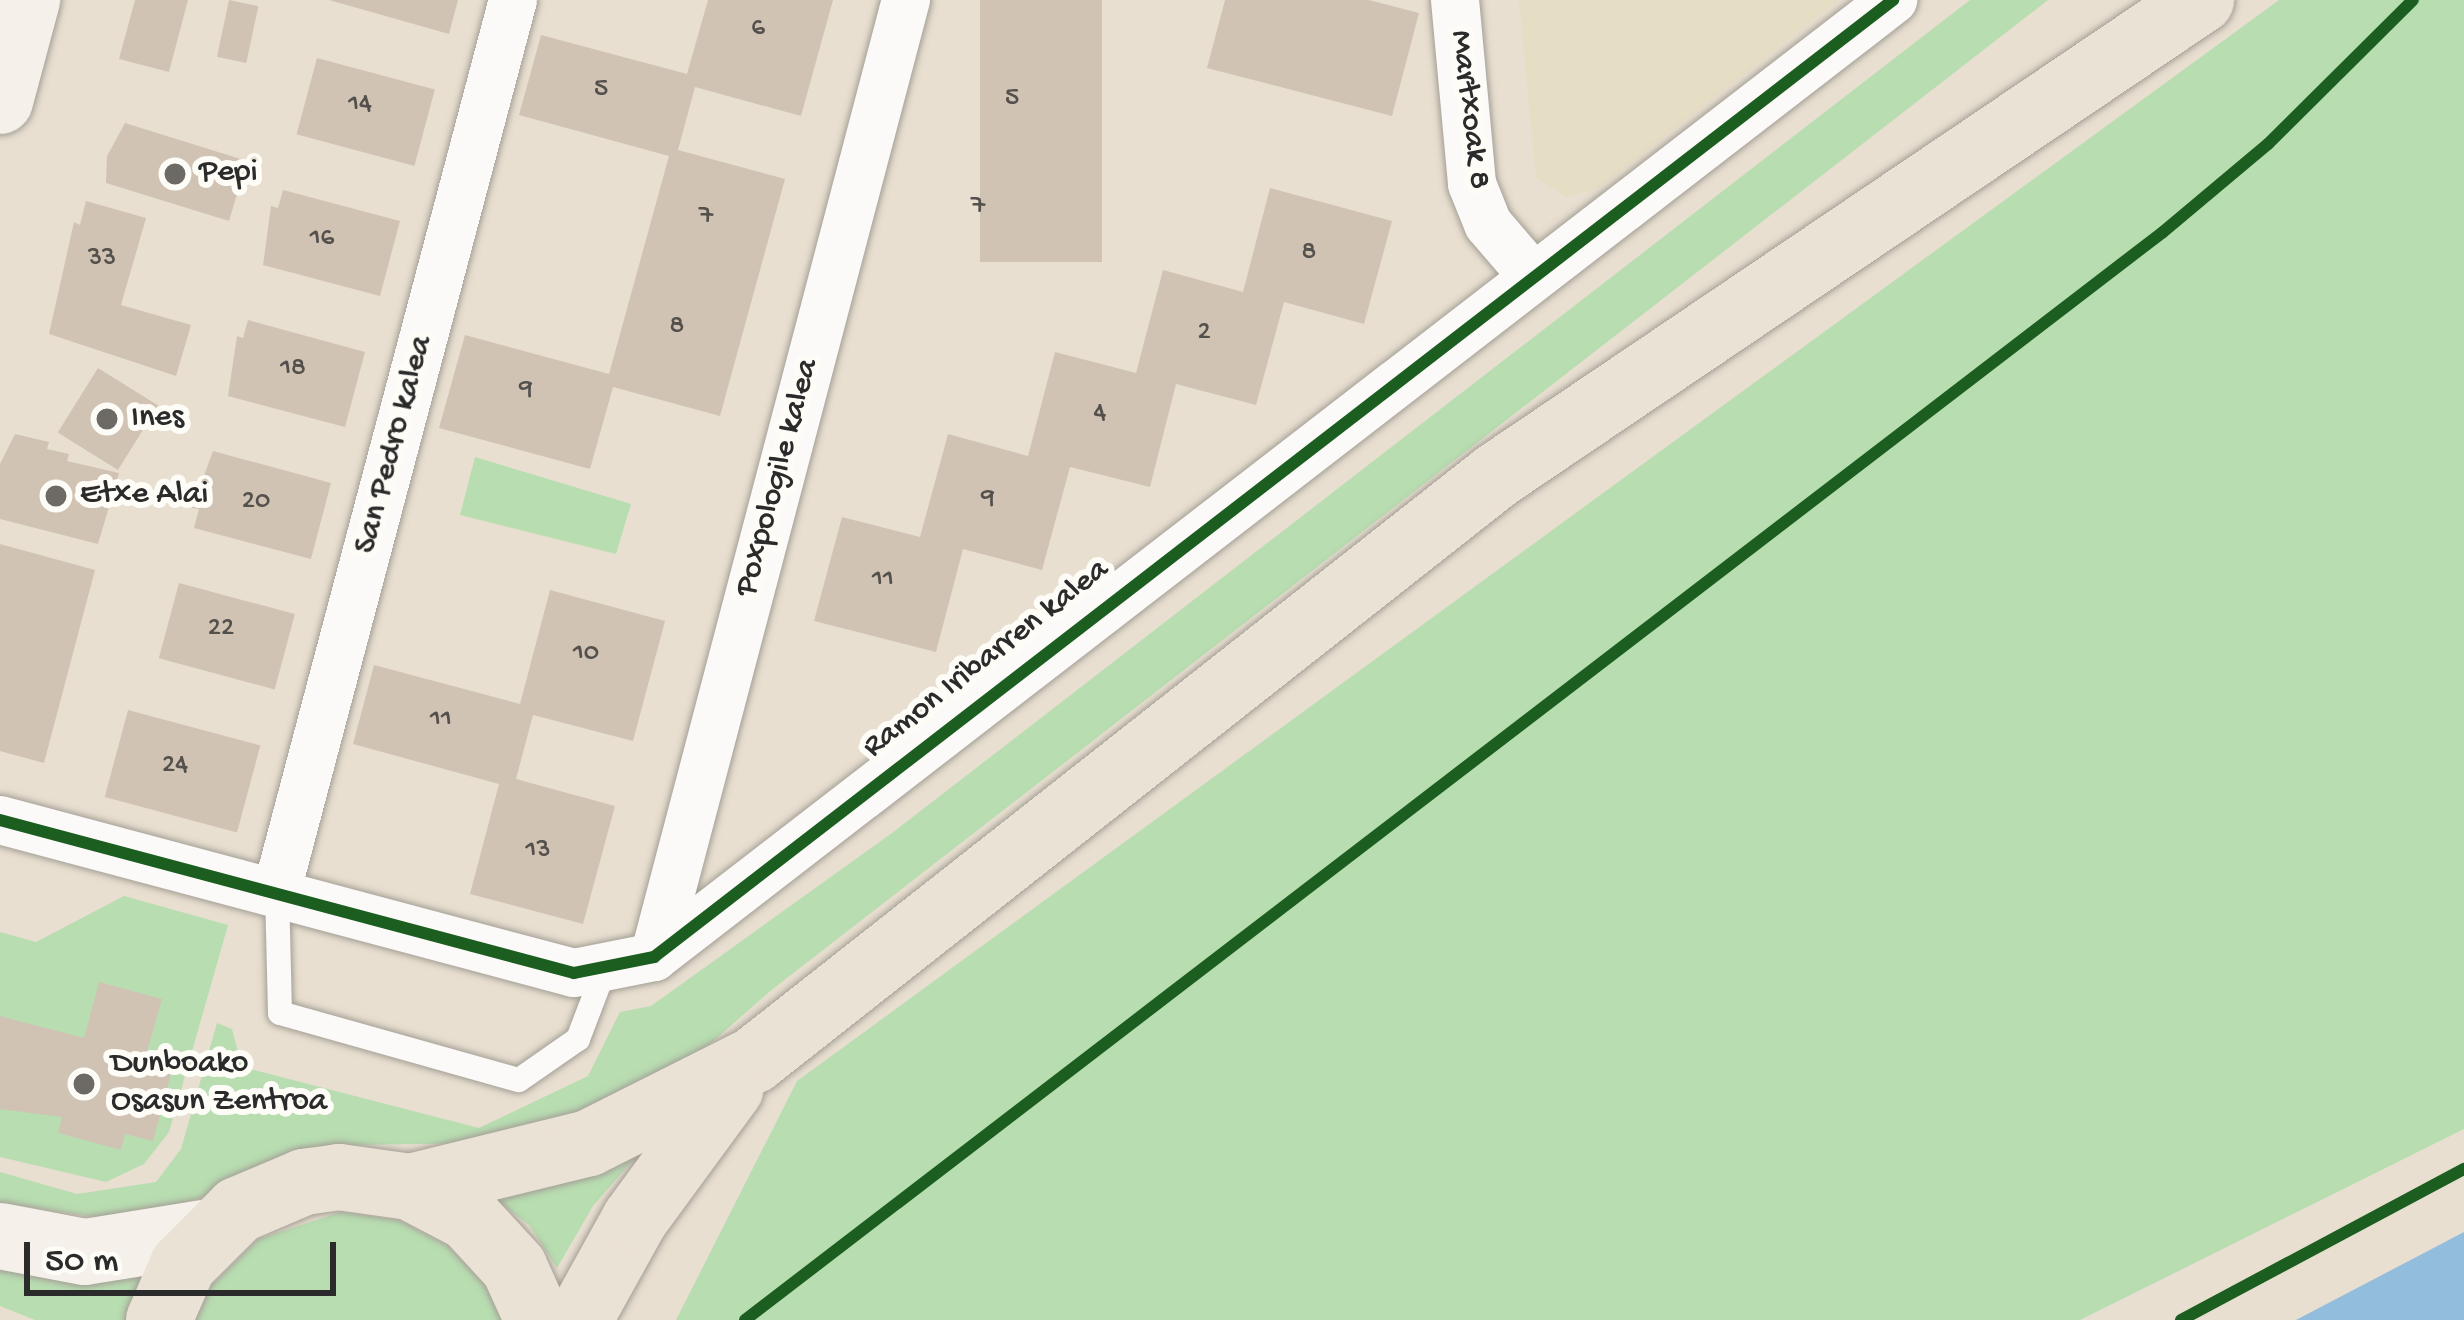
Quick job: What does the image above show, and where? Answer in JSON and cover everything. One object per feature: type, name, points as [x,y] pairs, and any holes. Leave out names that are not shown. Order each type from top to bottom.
[{"type":"main road","points":[[0,101],[27,0]]},
{"type":"main road","points":[[410,1187],[590,1143],[754,1060],[1496,476],[1688,339],[2201,0]]},
{"type":"main road","points":[[579,1320],[647,1200],[754,1060]]},
{"type":"main road","points":[[159,1320],[183,1265],[210,1232],[238,1210],[304,1182],[339,1177],[410,1187],[469,1218],[493,1241],[538,1320]]},
{"type":"main road","points":[[0,1236],[85,1252],[210,1232]]},
{"type":"street","name":"San Pedro kalea","points":[[278,890],[513,0]]},
{"type":"street","name":"Poxpologile kalea","points":[[654,957],[906,0]]},
{"type":"street","name":"Martxoak 8","points":[[1455,0],[1472,184],[1488,224],[1531,274]]},
{"type":"street","name":"Ramon Iribarren kalea","points":[[0,820],[278,890],[574,974],[654,957],[1531,274],[1893,0]]},
{"type":"lane","points":[[278,890],[280,1013],[519,1080],[578,1039],[604,971]]},
{"type":"shaded area","points":[[1519,0],[1838,0],[1597,189],[1566,197],[1536,178]]},
{"type":"green space","points":[[1970,0],[2048,0],[769,992],[669,1080],[577,1124],[484,1143],[353,1145],[130,1222],[0,1203],[0,1172],[77,1194],[156,1182],[181,1149],[217,1023],[232,1029],[242,1067],[479,1128],[588,1076],[620,1012],[651,1006],[892,833]]},
{"type":"green space","points":[[2279,0],[2464,0],[2464,1129],[2080,1320],[676,1320],[797,1081]]},
{"type":"green space","points":[[475,457],[631,504],[616,554],[460,515]]},
{"type":"green space","points":[[124,896],[228,925],[169,1132],[144,1164],[106,1182],[0,1157],[0,932],[36,942]]},
{"type":"green space","points":[[645,1146],[593,1206],[557,1268],[529,1225],[484,1191]]},
{"type":"green space","points":[[341,1212],[399,1220],[448,1246],[486,1286],[502,1320],[194,1320],[212,1285],[258,1239]]},
{"type":"green space","points":[[0,1263],[143,1274],[129,1320],[35,1320],[0,1306]]},
{"type":"water","points":[[2464,1232],[2464,1320],[2296,1320]]},
{"type":"building","points":[[135,0],[188,0],[169,72],[119,59]]},
{"type":"building","points":[[229,0],[258,6],[246,63],[217,57]]},
{"type":"building","points":[[329,0],[458,0],[449,34]]},
{"type":"building","points":[[708,0],[833,0],[801,116],[695,87],[678,150],[785,179],[720,416],[613,387],[590,469],[439,428],[465,335],[609,374],[669,156],[519,115],[541,35],[687,74]]},
{"type":"building","points":[[980,0],[1102,0],[1102,262],[980,262]]},
{"type":"building","points":[[1225,0],[1369,0],[1419,13],[1392,116],[1207,68]]},
{"type":"building","points":[[317,58],[435,90],[414,166],[297,134]]},
{"type":"building","name":"Pepi","points":[[125,123],[247,161],[229,221],[106,183],[107,156]]},
{"type":"building","points":[[1270,188],[1392,221],[1364,324],[1284,302],[1256,405],[1176,384],[1150,487],[1070,467],[1042,570],[963,549],[936,652],[814,621],[842,517],[920,537],[948,434],[1028,456],[1055,352],[1136,373],[1163,270],[1243,292]]},
{"type":"building","points":[[283,190],[400,221],[380,296],[263,265],[271,206],[278,208]]},
{"type":"building","points":[[86,201],[146,218],[121,305],[191,325],[176,376],[49,334],[74,222],[80,225]]},
{"type":"building","points":[[248,320],[365,352],[345,427],[228,396],[237,336],[243,338]]},
{"type":"building","name":"Ines","points":[[98,368],[158,406],[118,470],[58,432]]},
{"type":"building","name":"Etxe Alai","points":[[15,434],[49,442],[47,449],[69,454],[67,461],[119,473],[98,544],[0,519],[0,464]]},
{"type":"building","points":[[213,451],[331,483],[311,559],[194,528],[199,509],[192,508]]},
{"type":"building","points":[[0,544],[95,570],[44,763],[0,751]]},
{"type":"building","points":[[179,583],[295,614],[275,689],[159,658]]},
{"type":"building","points":[[550,590],[665,621],[633,741],[533,715],[516,779],[615,806],[583,924],[470,894],[499,784],[353,744],[374,665],[520,704]]},
{"type":"building","points":[[128,710],[260,745],[237,832],[105,797]]},
{"type":"building","name":"Dunboako Osasun Zentroa","points":[[99,982],[162,999],[146,1055],[174,1062],[153,1141],[125,1134],[121,1150],[58,1133],[62,1117],[0,1109],[0,1016],[84,1038]]},
{"type":"cycle path","points":[[0,820],[574,973],[654,957],[1893,0]]},
{"type":"cycle path","points":[[745,1320],[2163,232],[2268,144],[2413,0]]},
{"type":"cycle path","points":[[2181,1320],[2464,1169]]},
{"type":"place","name":"Pepi","points":[[175,174]]},
{"type":"place","name":"Ines","points":[[107,419]]},
{"type":"place","name":"Etxe Alai","points":[[56,496]]},
{"type":"place","name":"Dunboako Osasun Zentroa","points":[[84,1084]]}]
